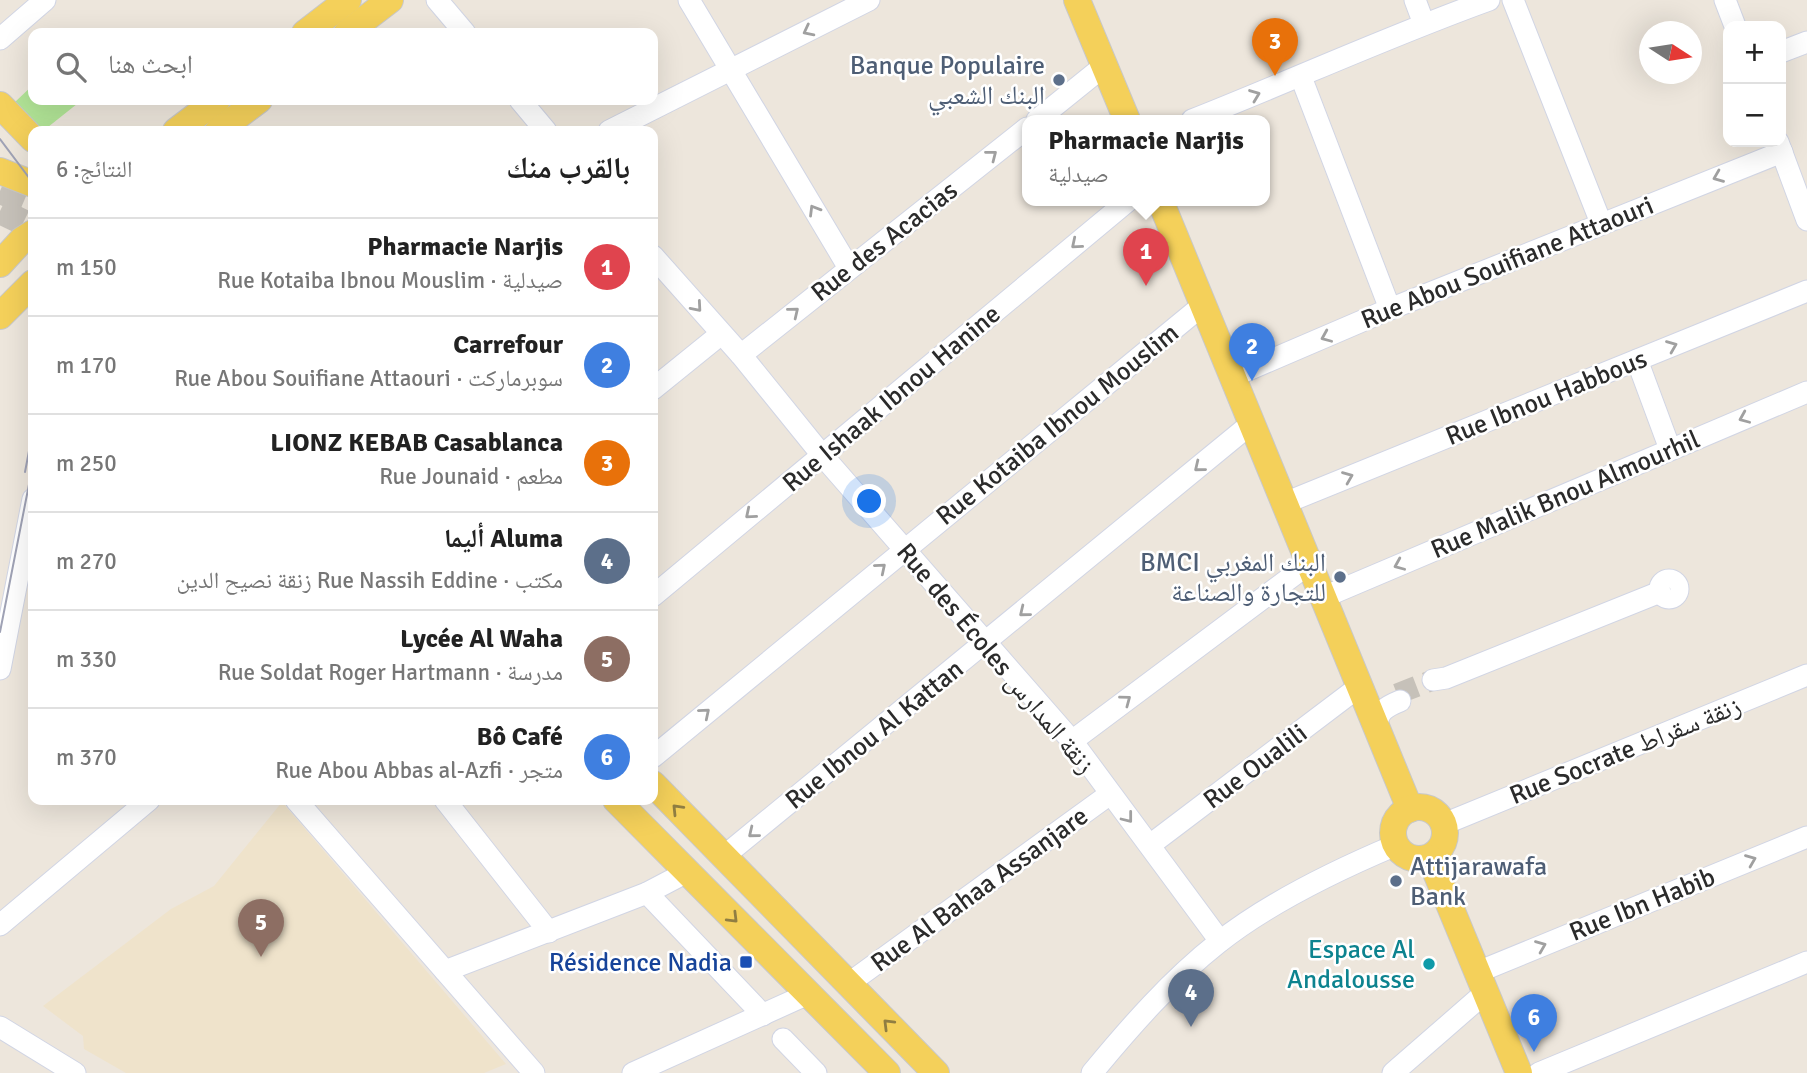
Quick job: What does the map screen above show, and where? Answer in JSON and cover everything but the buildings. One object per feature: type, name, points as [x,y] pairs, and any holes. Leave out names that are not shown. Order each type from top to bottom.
[{"type":"main road","points":[[311,28],[348,0]]},
{"type":"main road","points":[[354,28],[390,0]]},
{"type":"main road","points":[[1077,0],[1125,115]]},
{"type":"main road","points":[[0,105],[28,134]]},
{"type":"main road","points":[[183,126],[210,105]]},
{"type":"main road","points":[[225,126],[252,105]]},
{"type":"main road","points":[[0,172],[28,182]]},
{"type":"main road","points":[[1162,206],[1410,809]]},
{"type":"main road","points":[[0,264],[22,238]]},
{"type":"main road","points":[[0,316],[28,288]]},
{"type":"main road","points":[[658,789],[936,1073]]},
{"type":"main road","points":[[621,805],[887,1073]]},
{"type":"main road","points":[[1418,807],[1430,810],[1440,817],[1444,824],[1444,843],[1430,858],[1410,858],[1396,845],[1395,824],[1400,816],[1410,809],[1418,807]]},
{"type":"main road","points":[[1430,858],[1519,1073]]},
{"type":"street","points":[[438,0],[461,28]]},
{"type":"street","points":[[689,0],[849,268]]},
{"type":"street","points":[[618,126],[869,0]]},
{"type":"street","points":[[1415,0],[1423,24]]},
{"type":"street","points":[[1205,115],[1423,24],[1489,0]]},
{"type":"street","points":[[1513,0],[1601,223]]},
{"type":"street","points":[[1725,0],[1733,21]]},
{"type":"street","points":[[0,39],[43,1]]},
{"type":"street","points":[[1786,50],[1807,42]]},
{"type":"street","points":[[1043,115],[1104,66]]},
{"type":"street","points":[[1301,77],[1390,309]]},
{"type":"street","points":[[524,105],[542,126]]},
{"type":"street","name":"Rue des Acacias","points":[[741,355],[1022,132]]},
{"type":"street","points":[[1780,147],[1802,191],[1807,220]]},
{"type":"street","name":"Rue Abou Souifiane Attaouri","points":[[1234,376],[1780,147]]},
{"type":"street","name":"Rue Ishaak Ibnou Hanine","points":[[658,592],[1122,206]]},
{"type":"street","name":"Rue des Écoles زنقة المدارس","points":[[658,262],[741,355],[822,455],[1072,741],[1220,941]]},
{"type":"street","name":"Rue Ibnou Habbous","points":[[1285,503],[1807,291]]},
{"type":"street","name":"Rue Kotaiba Ibnou Mouslim","points":[[658,753],[1203,305]]},
{"type":"street","points":[[658,384],[720,334]]},
{"type":"street","points":[[1637,360],[1670,449]]},
{"type":"street","name":"Rue Malik Bnou Almourhil","points":[[1324,597],[1807,392]]},
{"type":"street","name":"Rue Ibnou Al Kattan","points":[[723,857],[1252,424]]},
{"type":"street","points":[[0,669],[4,632],[28,522]]},
{"type":"street","points":[[1072,741],[1310,563]]},
{"type":"street","points":[[1438,682],[1660,592]]},
{"type":"street","name":"Rue Socrate زنقة سقراط","points":[[1444,824],[1807,676]]},
{"type":"street","points":[[1361,689],[1382,697],[1398,697],[1383,709],[1378,717],[1377,728]]},
{"type":"street","name":"Rue Oualili","points":[[1150,845],[1361,689]]},
{"type":"street","name":"Rue Al Bahaa Assanjare","points":[[848,984],[1110,794]]},
{"type":"street","points":[[0,925],[143,805]]},
{"type":"street","points":[[307,805],[534,1073]]},
{"type":"street","points":[[449,805],[550,932]]},
{"type":"street","name":"Rue Ibn Habib","points":[[1393,1073],[1482,982],[1807,837]]},
{"type":"street","points":[[1091,1073],[1144,1013],[1199,958],[1220,941],[1312,885],[1396,845]]},
{"type":"street","points":[[445,971],[646,893],[687,872]]},
{"type":"street","points":[[646,893],[763,1015]]},
{"type":"street","points":[[1539,1073],[1807,962]]},
{"type":"street","points":[[633,1073],[808,994]]},
{"type":"street","points":[[3,1031],[75,1073]]},
{"type":"street","points":[[783,1039],[816,1073]]},
{"type":"shaded area","points":[[280,805],[285,805],[506,1064],[484,1073],[126,1073],[84,1049],[83,1036],[43,1006],[171,909],[214,886]]},
{"type":"green space","points":[[28,90],[28,105],[76,105],[49,126],[38,126],[15,102]]},
{"type":"tunnel","points":[[0,191],[28,203]]},
{"type":"tunnel","points":[[0,211],[28,225]]},
{"type":"tunnel","points":[[1397,694],[1433,680]]},
{"type":"tram line","points":[[0,139],[28,176]]},
{"type":"tram line","points":[[25,472],[28,456]]},
{"type":"tram line","points":[[0,632],[28,489]]},
{"type":"place","name":"LIONZ KEBAB Casablanca","points":[[1275,76]]},
{"type":"place","name":"Banque Populaire البنك الشعبي","points":[[1059,80]]},
{"type":"place","name":"Pharmacie Narjis","points":[[1146,286]]},
{"type":"place","name":"Carrefour","points":[[1252,381]]},
{"type":"place","name":"BMCI البنك المغربي للتجارة والصناعة","points":[[1340,577]]},
{"type":"place","name":"Attijarawafa Bank","points":[[1396,881]]},
{"type":"place","name":"Lycée Al Waha","points":[[261,957]]},
{"type":"place","name":"Résidence Nadia","points":[[746,962]]},
{"type":"place","name":"Espace Al Andalousse","points":[[1429,964]]},
{"type":"place","name":"Aluma أليما","points":[[1191,1027]]},
{"type":"place","name":"Bô Café","points":[[1534,1052]]}]
